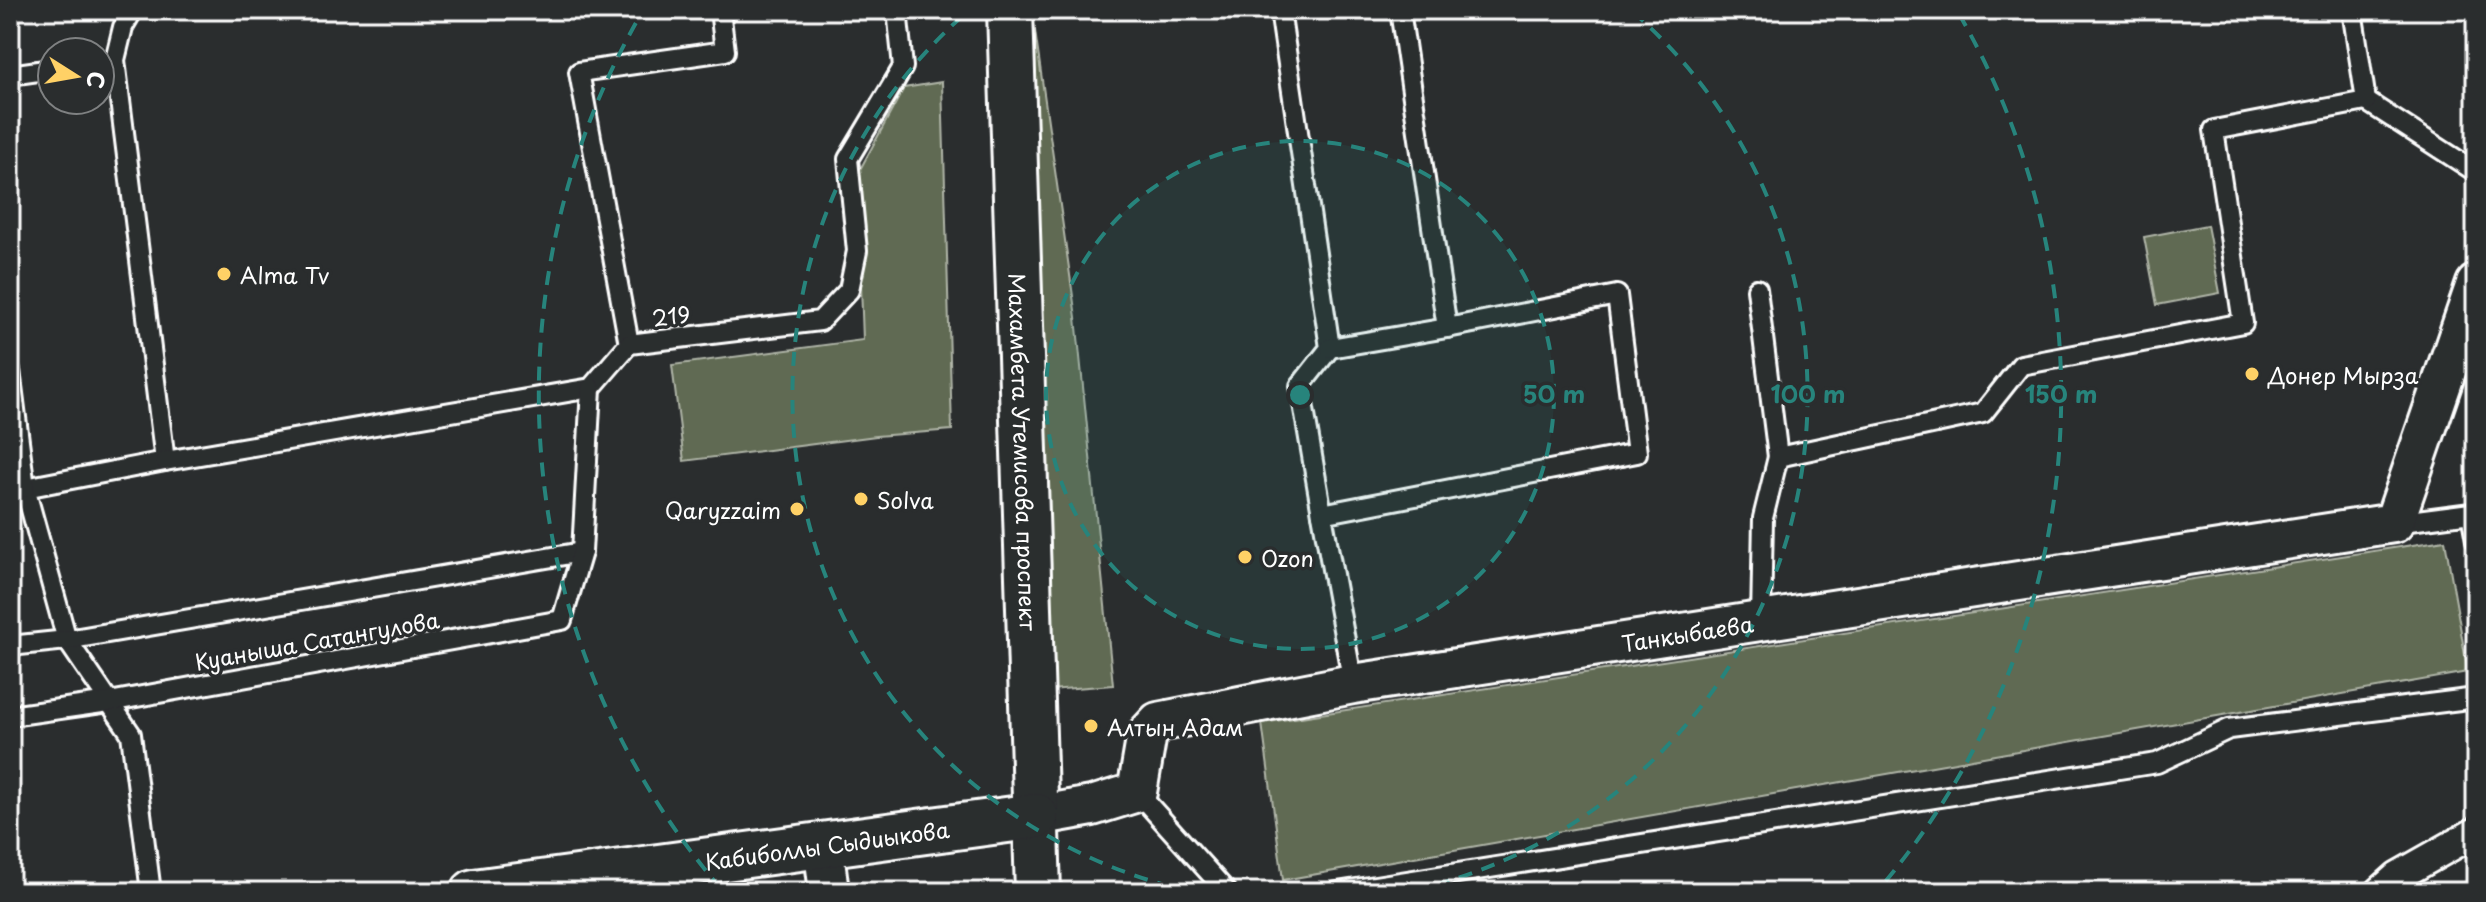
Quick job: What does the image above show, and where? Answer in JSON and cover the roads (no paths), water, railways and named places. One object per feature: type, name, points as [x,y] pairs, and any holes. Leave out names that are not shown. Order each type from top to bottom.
[{"type":"street","name":"Махамбета Утемисова проспект","points":[[1010,10],[1038,892]]},
{"type":"street","points":[[2394,523],[2476,284]]},
{"type":"street","name":"Танкыбаева","points":[[1137,792],[1147,734],[1158,722],[1353,684],[2394,523]]},
{"type":"street","points":[[1036,816],[1092,806],[1137,792]]},
{"type":"street","name":"Кабиболлы Сыдиыкова","points":[[474,892],[1036,816]]},
{"type":"street","points":[[2380,892],[2398,876],[2476,832]]},
{"type":"street","points":[[823,844],[829,892]]},
{"type":"lane","points":[[116,43],[133,10]]},
{"type":"lane","points":[[629,344],[579,72],[725,51],[720,10]]},
{"type":"lane","name":"219","points":[[591,388],[629,344],[820,321],[849,290],[857,251],[848,159],[903,67],[897,10]]},
{"type":"lane","points":[[1280,10],[1330,348]]},
{"type":"lane","points":[[1400,10],[1447,328]]},
{"type":"lane","points":[[2352,10],[2366,101]]},
{"type":"lane","points":[[10,75],[36,71]]},
{"type":"lane","points":[[1778,457],[1983,413],[2021,365],[2243,323],[2214,130],[2366,101],[2476,172]]},
{"type":"lane","points":[[116,116],[165,461]]},
{"type":"lane","points":[[1757,289],[1778,457],[1763,518],[1761,620]]},
{"type":"lane","points":[[1322,514],[1637,453],[1617,295],[1330,348],[1300,386],[1322,514],[1353,684]]},
{"type":"lane","points":[[10,370],[25,488],[67,640],[131,734],[151,892]]},
{"type":"lane","points":[[25,488],[591,388]]},
{"type":"lane","name":"Куаныша Сатангулова","points":[[10,716],[109,702],[562,620],[582,552],[591,388]]},
{"type":"lane","points":[[2394,523],[2471,513],[2476,540]]},
{"type":"lane","name":"Куаныша Сатангулова","points":[[10,646],[67,640],[582,552]]},
{"type":"lane","points":[[1337,892],[2157,763],[2229,729],[2476,698]]},
{"type":"lane","points":[[1137,792],[1227,892]]},
{"type":"place","name":"Alma Tv","points":[[224,274]]},
{"type":"place","name":"Донер Мырза","points":[[2252,374]]},
{"type":"place","name":"Solva","points":[[861,499]]},
{"type":"place","name":"Qaryzzaim","points":[[797,509]]},
{"type":"place","name":"Ozon","points":[[1245,557]]},
{"type":"place","name":"Алтын Адам","points":[[1091,726]]}]
